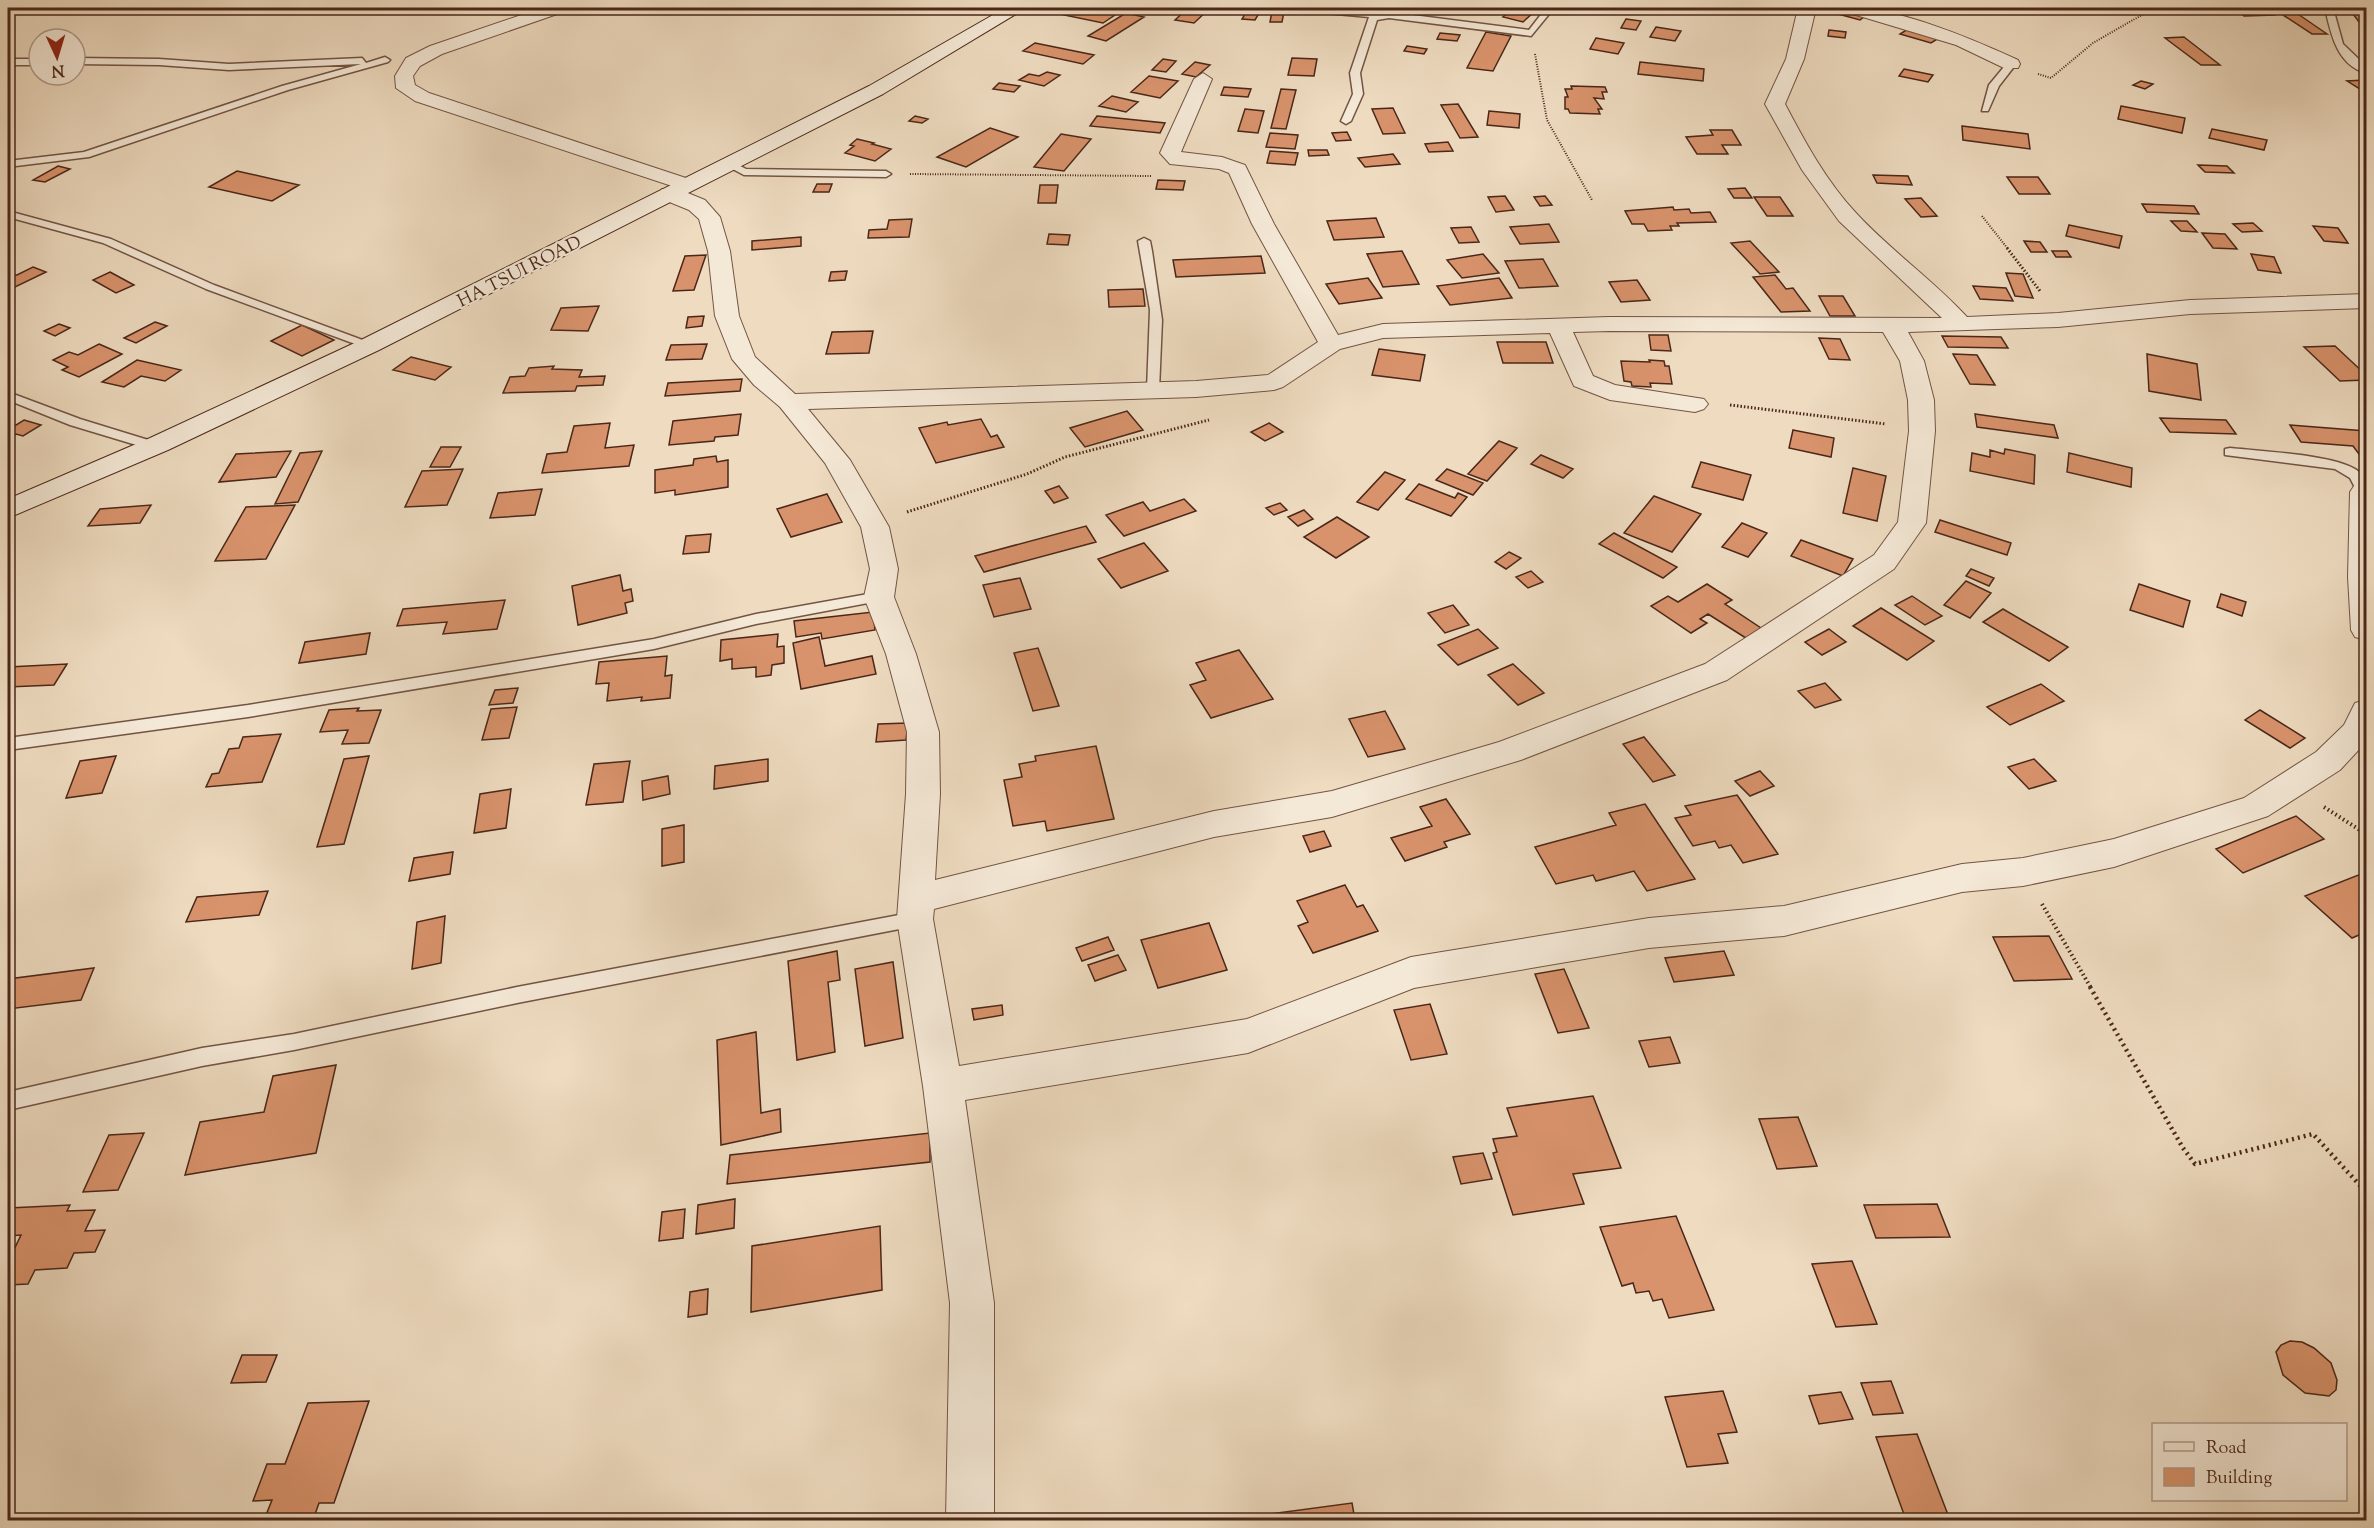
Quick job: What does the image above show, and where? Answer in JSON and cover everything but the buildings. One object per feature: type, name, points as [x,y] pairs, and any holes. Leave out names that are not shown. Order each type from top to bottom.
[{"type":"street","points":[[385,60],[412,62],[436,50],[557,8]]},
{"type":"street","name":"HA TSUI ROAD","points":[[8,509],[153,447],[370,345],[876,90],[1017,8]]},
{"type":"street","points":[[1807,8],[1795,59],[1775,104],[1820,183],[1858,228],[1945,307],[1961,325]]},
{"type":"street","points":[[1852,8],[1962,41],[2011,64]]},
{"type":"street","points":[[412,62],[404,76],[406,88],[423,97],[679,190],[709,217],[719,251],[727,316],[744,359],[763,380],[789,402],[837,460],[875,527],[884,569],[879,597],[901,654],[923,732],[923,794],[916,909],[943,1086],[972,1303],[970,1521]]},
{"type":"street","points":[[1203,79],[1170,153],[1177,160],[1222,163],[1238,169],[1263,224],[1331,344]]},
{"type":"street","points":[[789,402],[1153,390],[1274,382],[1331,344],[1383,331],[1609,324],[1961,325],[2058,320],[2190,307],[2367,302]]},
{"type":"street","points":[[916,909],[1214,824],[1332,804],[1509,751],[1716,672],[1884,562],[1912,523],[1922,431],[1922,400],[1912,362],[1892,326]]},
{"type":"street","points":[[1559,327],[1583,381],[1610,392],[1695,404]]},
{"type":"street","points":[[2365,493],[2363,577],[2367,630]]},
{"type":"street","points":[[943,1086],[1248,1036],[1411,973],[1649,933],[1784,921],[1962,878],[2023,872],[2114,853],[2256,807],[2328,761],[2358,731],[2367,711]]},
{"type":"lane","points":[[1324,10],[1531,33],[1550,8]]},
{"type":"lane","points":[[2329,8],[2335,42],[2342,52],[2367,70]]},
{"type":"lane","points":[[1346,121],[1358,94],[1355,73],[1372,18],[1380,15]]},
{"type":"lane","points":[[87,61],[159,62],[229,67],[385,60]]},
{"type":"lane","points":[[8,164],[85,155],[285,88],[385,60]]},
{"type":"lane","points":[[8,62],[27,62]]},
{"type":"lane","points":[[1985,109],[1994,85],[2011,64]]},
{"type":"lane","points":[[731,164],[744,172],[886,174]]},
{"type":"lane","points":[[8,214],[107,241],[210,287],[370,345]]},
{"type":"lane","points":[[1144,241],[1152,273],[1156,321],[1152,358],[1153,390]]},
{"type":"lane","points":[[8,396],[75,422],[153,447]]},
{"type":"lane","points":[[2230,452],[2338,465],[2355,475],[2365,493]]},
{"type":"lane","points":[[8,744],[248,711],[643,646],[756,619],[879,597]]},
{"type":"lane","points":[[8,1101],[202,1057],[294,1042],[916,909]]},
{"type":"path","points":[[2051,78],[2066,69],[2073,58],[2094,43],[2154,8]]},
{"type":"path","points":[[1531,33],[1547,120],[1592,200]]},
{"type":"path","points":[[886,174],[1151,176],[1177,160]]},
{"type":"path","points":[[1982,216],[2009,252],[2027,270],[2058,320]]},
{"type":"path","points":[[1695,404],[1833,416],[1922,431]]},
{"type":"path","points":[[875,527],[912,509],[1027,474],[1065,457],[1213,418]]},
{"type":"path","points":[[2291,786],[2367,834]]},
{"type":"path","points":[[2023,872],[2183,1148],[2196,1164],[2313,1134],[2367,1192]]}]
